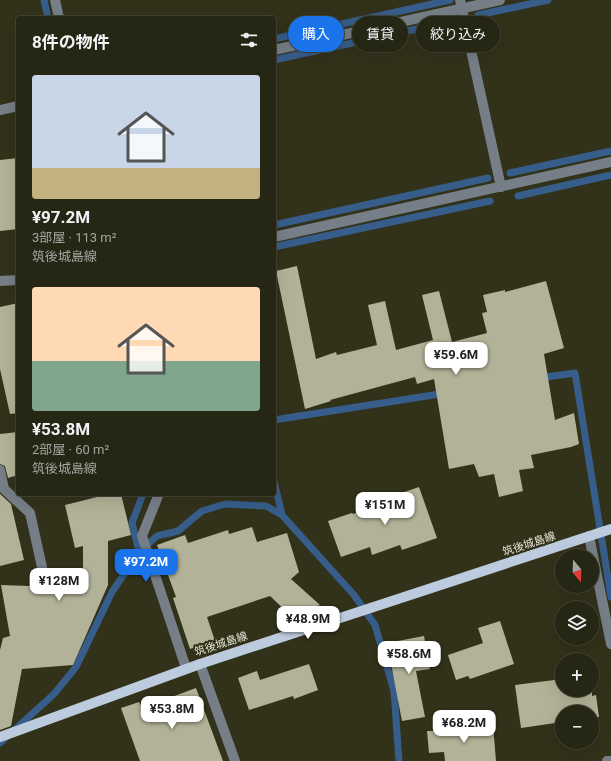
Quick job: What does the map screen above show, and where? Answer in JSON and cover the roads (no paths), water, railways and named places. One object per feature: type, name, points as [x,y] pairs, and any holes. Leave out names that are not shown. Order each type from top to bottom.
[{"type":"main road","name":"筑後城島線","points":[[0,737],[186,668],[611,530]]},
{"type":"street","points":[[55,0],[59,16]]},
{"type":"street","points":[[276,50],[460,4],[500,0]]},
{"type":"street","points":[[460,4],[501,187]]},
{"type":"street","points":[[0,110],[16,106]]},
{"type":"street","points":[[276,237],[611,162]]},
{"type":"street","points":[[0,282],[16,280]]},
{"type":"street","points":[[0,470],[2,490],[30,513],[44,576]]},
{"type":"street","points":[[158,496],[142,536],[186,668]]},
{"type":"street","points":[[589,536],[611,644]]},
{"type":"street","points":[[200,664],[235,761]]},
{"type":"street","points":[[607,761],[611,760]]},
{"type":"waterway","points":[[44,0],[48,16]]},
{"type":"waterway","points":[[276,39],[450,0]]},
{"type":"waterway","points":[[478,15],[548,0]]},
{"type":"waterway","points":[[276,60],[416,29]]},
{"type":"waterway","points":[[510,173],[611,151]]},
{"type":"waterway","points":[[518,196],[611,175]]},
{"type":"waterway","points":[[276,225],[488,178]]},
{"type":"waterway","points":[[276,247],[490,201]]},
{"type":"waterway","points":[[539,378],[575,373],[611,597]]},
{"type":"waterway","points":[[276,420],[446,393]]},
{"type":"waterway","points":[[276,490],[282,515]]},
{"type":"waterway","points":[[139,552],[132,523],[142,496]]},
{"type":"waterway","points":[[0,743],[54,694],[76,667],[112,592],[139,552],[157,536],[178,531],[202,511],[225,504],[266,506],[282,515],[354,595],[375,625],[394,691],[399,761]]}]
